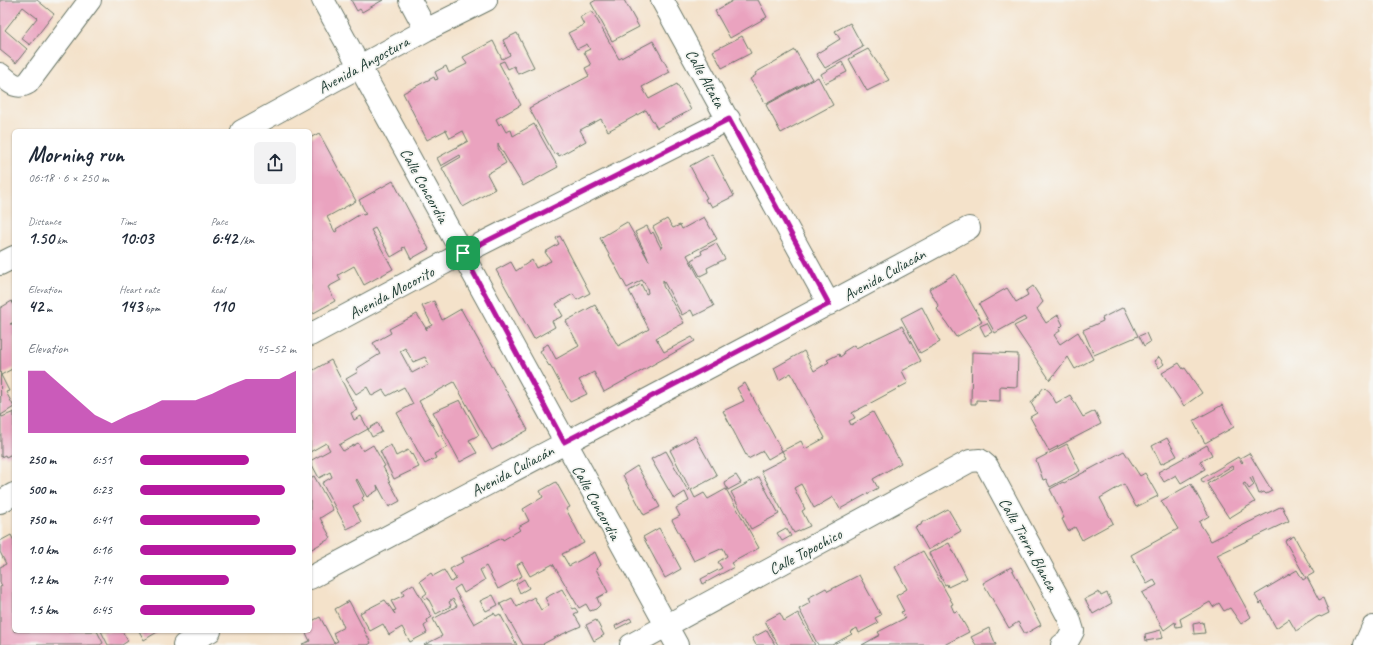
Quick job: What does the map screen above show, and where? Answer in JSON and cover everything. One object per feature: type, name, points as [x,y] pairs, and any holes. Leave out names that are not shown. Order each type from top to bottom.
[{"type":"street","points":[[0,74],[15,86],[21,87],[28,83],[90,0]]},
{"type":"street","name":"Calle Concordia","points":[[323,0],[463,253],[564,442],[677,645]]},
{"type":"street","points":[[410,0],[426,30]]},
{"type":"street","name":"Avenida Angostura","points":[[246,129],[426,30],[486,0]]},
{"type":"street","name":"Calle Altata","points":[[662,0],[729,119],[829,304]]},
{"type":"street","name":"Avenida Mocorito","points":[[312,335],[463,253],[729,119]]},
{"type":"street","name":"Avenida Culiacán","points":[[312,577],[564,442],[829,304],[969,228]]},
{"type":"street","points":[[0,264],[12,258]]},
{"type":"street","name":"Calle Topochico","points":[[631,645],[970,461],[980,460]]},
{"type":"street","name":"Calle Tierra Blanca","points":[[980,460],[987,466],[1069,618],[1067,638]]},
{"type":"street","points":[[0,502],[12,495]]},
{"type":"street","points":[[1365,645],[1373,627]]},
{"type":"street","points":[[184,645],[206,633]]},
{"type":"building","points":[[0,0],[37,0],[54,14],[30,45],[21,38],[37,18],[23,7],[5,30],[27,49],[16,63],[0,50]]},
{"type":"building","points":[[351,0],[383,0],[362,12],[360,9],[357,11]]},
{"type":"building","points":[[596,0],[624,0],[639,27],[612,41],[591,3]]},
{"type":"building","points":[[734,0],[758,0],[767,17],[730,38],[715,11]]},
{"type":"building","points":[[592,11],[619,59],[653,41],[670,72],[642,87],[649,99],[677,84],[691,110],[657,128],[646,110],[608,131],[601,119],[580,130],[586,141],[559,156],[557,153],[554,154],[529,108],[589,76],[585,68],[591,65],[584,52],[590,49],[587,44],[577,49],[568,33],[584,25],[580,17]]},
{"type":"building","points":[[850,23],[863,47],[825,68],[816,54],[840,39],[835,31]]},
{"type":"building","points":[[517,33],[534,67],[518,74],[514,66],[508,69],[504,61],[499,63],[521,105],[496,119],[499,125],[501,123],[506,132],[511,130],[513,136],[534,124],[558,167],[523,186],[498,144],[498,148],[506,163],[487,174],[495,189],[463,207],[442,168],[461,157],[460,155],[441,166],[437,158],[468,141],[463,131],[450,138],[446,130],[427,140],[403,93],[434,77],[435,80],[438,79],[435,72],[446,66],[449,73],[467,64],[463,57],[493,41],[502,59],[510,55],[503,40]]},
{"type":"building","points":[[742,36],[751,53],[722,68],[713,51]]},
{"type":"building","points":[[868,49],[889,80],[867,91],[849,59]]},
{"type":"building","points":[[795,50],[812,79],[766,104],[750,79],[756,75],[755,73]]},
{"type":"building","points":[[842,62],[847,72],[825,83],[821,74]]},
{"type":"building","points":[[818,77],[833,105],[781,133],[766,105]]},
{"type":"building","points":[[319,133],[356,201],[327,217],[335,232],[337,231],[336,229],[362,213],[363,215],[366,214],[359,200],[393,181],[429,249],[411,259],[405,247],[402,248],[403,250],[391,257],[375,228],[371,230],[393,269],[364,285],[354,266],[338,275],[341,280],[328,287],[335,301],[312,314],[312,137]]},
{"type":"building","points":[[712,154],[734,196],[712,207],[709,202],[707,203],[705,199],[707,198],[690,166]]},
{"type":"building","points":[[704,217],[717,239],[687,255],[714,306],[694,316],[691,310],[682,315],[663,280],[663,286],[684,323],[656,338],[664,352],[692,337],[695,341],[604,392],[594,372],[579,380],[587,394],[570,402],[550,365],[549,366],[540,351],[543,349],[542,347],[548,344],[556,359],[579,346],[566,321],[595,305],[618,346],[649,329],[629,291],[641,284],[646,294],[648,293],[647,287],[642,280],[627,288],[600,238],[627,222],[649,261],[635,232],[647,226],[651,234],[653,232],[661,248],[663,247],[653,227],[667,219],[673,228],[680,225],[682,229]]},
{"type":"building","points":[[560,236],[590,293],[577,300],[573,294],[556,304],[563,316],[552,321],[555,327],[534,339],[496,270],[511,262],[516,271],[532,260],[536,268],[551,261],[545,252],[559,244],[556,238]]},
{"type":"building","points":[[716,243],[725,259],[707,268],[708,272],[700,276],[691,260],[702,254],[701,251]]},
{"type":"building","points":[[955,274],[982,322],[956,337],[937,309],[939,307],[929,289]]},
{"type":"building","points":[[1033,286],[1043,302],[1037,309],[1046,323],[1058,315],[1063,325],[1059,329],[1060,331],[1054,335],[1060,344],[1078,332],[1093,359],[1075,369],[1068,357],[1050,380],[1014,326],[1026,320],[1024,317],[995,333],[979,304],[1007,288],[1016,302],[1028,295],[1026,291]]},
{"type":"building","points":[[12,301],[12,323],[10,324],[12,324],[12,369],[1,375],[9,391],[6,392],[12,403],[12,408],[1,415],[2,417],[12,413],[12,454],[6,457],[5,455],[1,457],[0,308]]},
{"type":"building","points":[[434,301],[442,320],[461,309],[528,430],[492,450],[454,382],[419,401],[447,447],[434,454],[436,458],[425,464],[397,413],[413,404],[404,387],[387,396],[383,390],[372,396],[367,387],[356,394],[346,379],[358,372],[356,369],[380,354],[373,343],[391,333],[389,329],[417,314],[427,330],[426,328],[432,325],[422,306]],"holes":[[[405,348],[413,362],[425,357],[429,364],[412,373],[400,351]]]},
{"type":"building","points":[[922,307],[940,342],[920,353],[901,318]]},
{"type":"building","points":[[1124,307],[1138,336],[1094,355],[1083,330],[1103,321],[1102,318]]},
{"type":"building","points":[[987,323],[992,332],[985,336],[980,326]]},
{"type":"building","points":[[902,326],[921,361],[902,371],[908,383],[852,413],[855,418],[849,421],[851,425],[873,412],[901,463],[873,479],[878,488],[840,509],[833,497],[814,508],[801,484],[794,488],[805,509],[802,511],[810,526],[794,533],[761,471],[786,458],[782,451],[801,441],[805,449],[825,438],[791,373],[779,380],[774,368],[804,351],[814,371],[829,362],[827,360],[839,354],[840,357],[844,354],[843,352],[854,345],[856,348]]},
{"type":"building","points":[[1146,333],[1150,342],[1144,346],[1139,336]]},
{"type":"building","points":[[972,352],[1018,354],[1017,387],[1000,386],[1000,401],[976,400],[976,404],[971,404]]},
{"type":"building","points":[[1159,357],[1164,364],[1159,368],[1154,361]]},
{"type":"building","points":[[331,360],[357,410],[351,413],[354,420],[361,416],[368,429],[339,445],[343,451],[358,443],[363,451],[373,445],[385,466],[383,467],[389,478],[388,479],[400,501],[389,507],[377,485],[378,490],[367,497],[357,479],[356,480],[364,496],[362,498],[364,501],[353,506],[361,522],[347,529],[322,483],[332,477],[330,472],[319,478],[312,465],[312,460],[330,450],[326,443],[312,451],[312,371]]},
{"type":"building","points":[[1179,363],[1183,369],[1185,368],[1202,393],[1184,406],[1162,373]]},
{"type":"building","points":[[745,383],[782,451],[768,459],[763,451],[748,459],[723,411],[744,401],[737,388]]},
{"type":"building","points":[[1044,387],[1050,392],[1056,403],[1070,395],[1083,417],[1095,411],[1101,424],[1049,451],[1030,417],[1037,413],[1031,403]]},
{"type":"building","points":[[460,400],[479,435],[469,440],[477,453],[460,462],[433,412]]},
{"type":"building","points":[[1222,405],[1234,427],[1205,443],[1193,421]]},
{"type":"building","points":[[378,423],[382,432],[372,437],[368,429]]},
{"type":"building","points":[[695,436],[717,476],[691,490],[695,498],[704,493],[708,499],[726,489],[759,548],[731,563],[734,567],[703,584],[701,579],[722,568],[718,562],[727,556],[723,548],[694,561],[672,520],[680,516],[676,508],[689,501],[685,492],[674,499],[651,459],[666,451],[688,491],[690,489],[670,450]]},
{"type":"building","points":[[1167,438],[1177,456],[1161,464],[1152,446]]},
{"type":"building","points":[[1067,444],[1080,471],[1050,487],[1046,479],[1043,480],[1036,460]]},
{"type":"building","points":[[391,445],[396,456],[408,450],[419,467],[394,479],[380,451]]},
{"type":"building","points":[[1207,445],[1212,455],[1200,461],[1205,469],[1181,483],[1176,475],[1164,482],[1158,472]]},
{"type":"building","points":[[1124,451],[1140,476],[1145,473],[1158,496],[1136,507],[1124,484],[1100,498],[1113,523],[1082,540],[1075,527],[1068,531],[1062,519],[1064,518],[1050,489]]},
{"type":"building","points":[[1249,453],[1272,491],[1266,494],[1264,492],[1259,494],[1252,476],[1250,478],[1254,485],[1249,489],[1245,483],[1243,484],[1255,502],[1229,518],[1207,484],[1233,468],[1232,466],[1203,483],[1201,479],[1238,457],[1242,463],[1243,462],[1240,458]]},
{"type":"building","points":[[637,466],[660,507],[644,515],[623,475]]},
{"type":"building","points":[[736,475],[741,483],[728,490],[724,482]]},
{"type":"building","points":[[314,476],[333,510],[320,518],[331,538],[312,549],[312,477]]},
{"type":"building","points":[[759,477],[779,514],[751,529],[731,492]]},
{"type":"building","points":[[556,482],[570,507],[566,509],[584,543],[562,554],[569,566],[595,552],[601,565],[596,569],[608,592],[597,598],[600,605],[596,609],[590,611],[586,604],[579,608],[553,564],[530,576],[522,562],[517,565],[522,576],[498,589],[486,566],[480,570],[485,580],[464,593],[460,585],[454,589],[474,624],[494,613],[496,616],[500,614],[517,645],[424,645],[442,636],[433,619],[457,606],[453,599],[449,602],[451,606],[436,614],[428,598],[425,599],[423,596],[427,593],[420,581],[431,573],[433,576],[444,570],[451,582],[456,579],[450,569],[463,562],[461,558],[502,538],[503,540],[520,530],[518,527],[529,521],[523,509],[543,497],[540,491]]},
{"type":"building","points":[[1191,484],[1209,516],[1199,522],[1211,541],[1282,506],[1289,521],[1217,555],[1251,617],[1241,624],[1230,608],[1224,611],[1219,603],[1213,607],[1210,602],[1180,619],[1182,626],[1176,627],[1175,622],[1164,630],[1142,593],[1157,585],[1154,580],[1147,584],[1131,555],[1178,529],[1161,501]]},
{"type":"building","points":[[948,509],[961,531],[928,550],[915,527],[921,525],[922,521],[926,521]]},
{"type":"building","points":[[659,528],[681,569],[665,578],[643,537]]},
{"type":"building","points":[[786,528],[791,536],[782,541],[777,533]]},
{"type":"building","points":[[11,535],[12,537],[12,633],[98,633],[103,643],[100,645],[0,645],[0,587],[2,586],[0,582],[0,567],[6,564],[0,552],[0,541]]},
{"type":"building","points":[[1294,536],[1314,573],[1307,577],[1319,600],[1323,598],[1329,613],[1321,617],[1317,617],[1296,631],[1289,619],[1276,628],[1262,602],[1260,604],[1255,595],[1297,570],[1303,580],[1306,578],[1285,541]]},
{"type":"building","points":[[949,543],[967,578],[948,587],[947,584],[945,585],[929,553]]},
{"type":"building","points":[[923,551],[953,604],[951,605],[954,612],[957,611],[969,632],[944,645],[862,645],[880,635],[878,632],[905,618],[901,612],[904,611],[896,596],[907,589],[895,567]]},
{"type":"building","points":[[1011,567],[1041,625],[1025,634],[1018,622],[1009,628],[983,583]]},
{"type":"building","points":[[859,575],[881,615],[875,618],[878,623],[859,633],[857,628],[850,632],[852,634],[832,645],[818,645],[799,609],[810,603],[808,598],[826,588],[828,591]]},
{"type":"building","points":[[524,579],[529,588],[520,593],[516,584]]},
{"type":"building","points":[[413,584],[432,617],[427,620],[428,623],[424,626],[427,633],[410,642],[402,627],[389,635],[383,624],[370,631],[360,613],[385,600],[395,614],[393,611],[396,610],[391,601],[404,595],[402,591]]},
{"type":"building","points":[[562,589],[573,609],[575,608],[578,612],[574,614],[581,626],[556,637],[543,644],[544,645],[523,645],[500,604],[512,598],[517,607],[534,597],[541,610],[549,605],[545,598]]},
{"type":"building","points":[[1099,592],[1101,596],[1107,593],[1112,603],[1093,614],[1085,599]]},
{"type":"building","points":[[493,595],[498,605],[486,611],[480,601]]},
{"type":"building","points":[[349,601],[371,643],[368,645],[303,645],[302,644],[310,641],[306,633],[312,633],[312,621],[320,617],[334,643],[338,641],[333,633],[344,627],[335,609]]},
{"type":"building","points":[[780,613],[784,621],[798,613],[815,645],[778,645],[765,621]]},
{"type":"building","points":[[630,618],[632,621],[616,629],[615,626]]},
{"type":"building","points":[[596,620],[604,635],[594,641],[586,625]]},
{"type":"building","points":[[1203,622],[1205,633],[1194,634],[1193,624]]},
{"type":"building","points":[[989,628],[996,645],[976,645],[971,637]]},
{"type":"building","points":[[767,630],[775,645],[756,645],[752,638]]},
{"type":"building","points":[[1161,630],[1163,638],[1146,641],[1145,634]]},
{"type":"building","points":[[102,633],[123,633],[128,641],[122,645],[108,645]]},
{"type":"building","points":[[140,633],[156,633],[144,640]]},
{"type":"route","points":[[729,119],[829,304],[564,442],[463,253],[729,119]]}]
